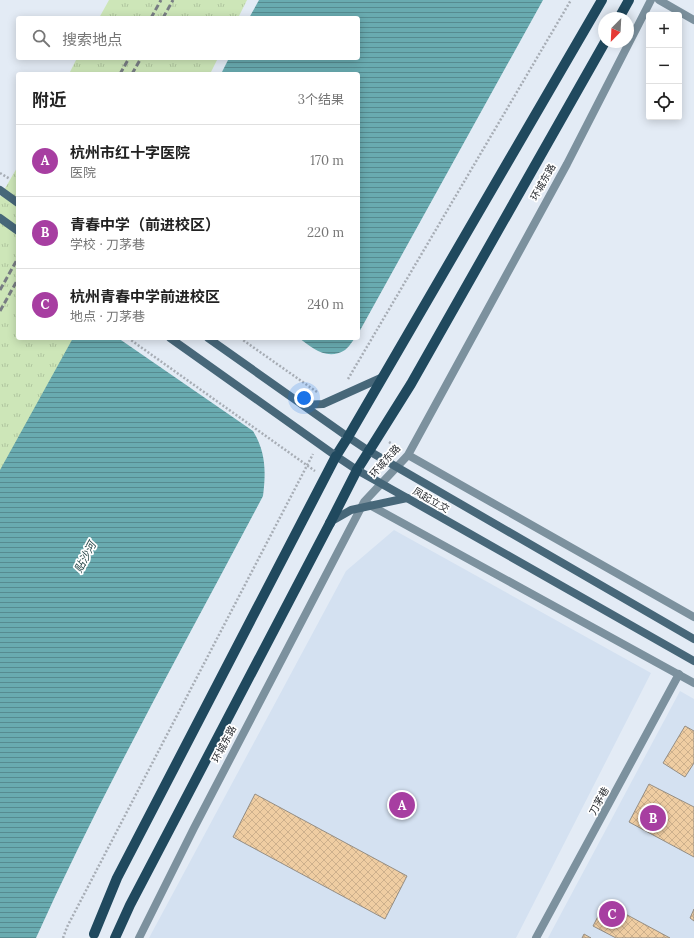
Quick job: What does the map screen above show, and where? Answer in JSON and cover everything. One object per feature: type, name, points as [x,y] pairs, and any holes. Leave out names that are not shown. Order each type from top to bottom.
[{"type":"main road","points":[[93,936],[117,878],[336,456],[348,438],[602,0]]},
{"type":"main road","points":[[622,12],[629,0]]},
{"type":"main road","name":"环城东路","points":[[116,938],[130,905],[358,470],[411,384],[602,48]]},
{"type":"main road","points":[[0,190],[16,201]]},
{"type":"main road","points":[[0,218],[16,230]]},
{"type":"main road","name":"凤起立交","points":[[173,340],[358,470],[694,661]]},
{"type":"main road","name":"凤起立交","points":[[211,340],[348,438],[369,451],[694,639]]},
{"type":"main road","points":[[303,405],[322,404],[383,377]]},
{"type":"main road","points":[[330,523],[351,510],[406,498]]},
{"type":"street","name":"环城东路","points":[[139,938],[194,828],[364,502],[408,455],[567,164],[651,0]]},
{"type":"street","points":[[659,0],[694,20]]},
{"type":"street","points":[[408,455],[694,617]]},
{"type":"street","points":[[364,502],[694,683]]},
{"type":"street","name":"刀茅巷","points":[[536,938],[679,674]]},
{"type":"path","points":[[343,386],[571,0]]},
{"type":"path","points":[[0,173],[10,179]]},
{"type":"path","points":[[131,340],[320,474]]},
{"type":"path","points":[[63,938],[67,927],[313,452]]},
{"type":"shaded area","points":[[394,530],[651,673],[516,938],[149,938],[346,571]]},
{"type":"shaded area","points":[[680,691],[694,699],[694,938],[548,938]]},
{"type":"green space","points":[[109,0],[247,0],[239,16],[100,16]]},
{"type":"green space","points":[[76,60],[217,60],[211,72],[70,72]]},
{"type":"green space","points":[[16,169],[16,340],[78,340],[0,496],[0,197]]},
{"type":"water","points":[[259,0],[543,0],[360,330],[360,72],[222,72],[228,60],[360,60],[360,16],[250,16]]},
{"type":"water","name":"贴沙河","points":[[72,340],[121,340],[253,431],[263,454],[265,470],[263,496],[117,770],[36,938],[0,938],[0,470]]},
{"type":"water","points":[[302,340],[354,340],[345,350],[332,354],[320,352]]},
{"type":"building","points":[[685,726],[694,731],[694,763],[685,777],[663,763]]},
{"type":"building","points":[[649,784],[694,807],[694,857],[629,822]]},
{"type":"building","points":[[255,794],[407,876],[385,919],[233,837]]},
{"type":"building","points":[[605,903],[670,938],[616,938],[593,926]]},
{"type":"building","points":[[694,909],[694,921],[690,918]]},
{"type":"building","points":[[584,934],[591,938],[582,938]]},
{"type":"railway","points":[[152,16],[161,0]]},
{"type":"railway","points":[[164,16],[173,0]]},
{"type":"railway","points":[[121,72],[128,60]]},
{"type":"railway","points":[[133,72],[140,60]]},
{"type":"railway","points":[[0,290],[16,262]]},
{"type":"railway","points":[[0,311],[16,283]]},
{"type":"place","name":"杭州市红十字医院","points":[[402,805]]},
{"type":"place","name":"青春中学（前进校区）","points":[[653,818]]},
{"type":"place","name":"杭州青春中学前进校区","points":[[612,914]]}]
